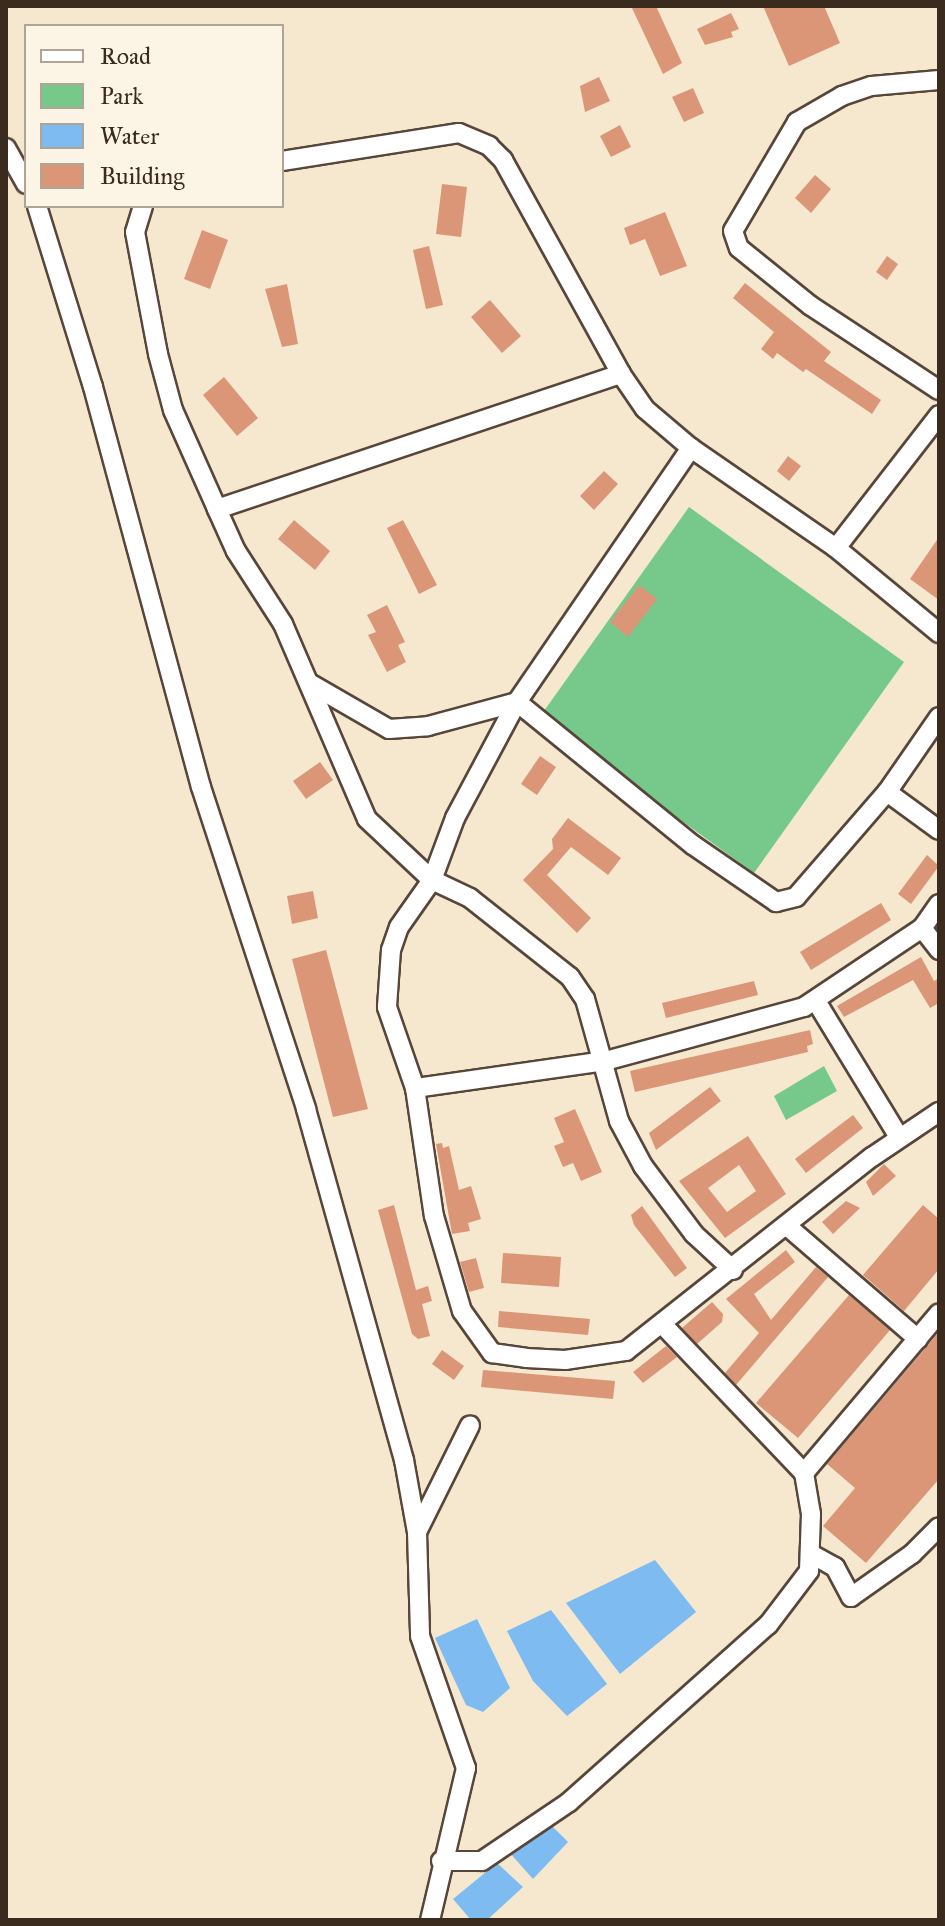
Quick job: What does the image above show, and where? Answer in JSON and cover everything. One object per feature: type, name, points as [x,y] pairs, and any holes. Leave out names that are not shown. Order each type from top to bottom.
[{"type":"street","points":[[939,80],[871,86],[842,96],[797,122],[733,231],[739,248],[811,306],[939,390]]},
{"type":"street","points":[[284,161],[459,133],[489,146],[503,160],[621,374],[645,409],[691,448],[836,548],[939,633]]},
{"type":"street","points":[[6,148],[24,180]]},
{"type":"street","points":[[38,208],[97,401],[201,787],[306,1109],[404,1460],[417,1532],[420,1636],[466,1768],[465,1788],[441,1861],[430,1920]]},
{"type":"street","points":[[142,208],[135,232],[158,354],[173,410],[217,509],[311,684],[367,819],[432,880],[470,898],[570,977],[585,999],[605,1061],[619,1121],[643,1166],[694,1234],[733,1270]]},
{"type":"street","points":[[217,509],[621,374]]},
{"type":"street","points":[[836,548],[939,415]]},
{"type":"street","points":[[691,448],[517,702],[441,846],[432,880],[399,927],[387,975],[392,1026],[410,1061],[424,1172],[452,1281],[474,1334],[492,1353],[565,1360],[604,1357],[626,1351],[899,1137],[939,1112]]},
{"type":"street","points":[[311,684],[389,729],[428,726],[517,702]]},
{"type":"street","points":[[517,702],[693,845],[776,902],[796,897],[887,792],[939,717]]},
{"type":"street","points":[[887,792],[939,830]]},
{"type":"street","points":[[415,1088],[605,1061],[816,1001],[922,928],[939,904]]},
{"type":"street","points":[[922,928],[939,950]]},
{"type":"street","points":[[816,1001],[899,1137]]},
{"type":"street","points":[[787,1226],[918,1339]]},
{"type":"street","points":[[804,1473],[939,1313]]},
{"type":"street","points":[[441,1861],[482,1861],[569,1802],[768,1625],[798,1589],[813,1555],[804,1473],[663,1325]]},
{"type":"street","points":[[417,1532],[470,1425]]},
{"type":"street","points":[[813,1555],[835,1567],[851,1597],[912,1554],[939,1527]]},
{"type":"green space","points":[[689,507],[904,662],[754,873],[539,718]]},
{"type":"green space","points":[[824,1066],[837,1091],[786,1120],[774,1096]]},
{"type":"water","points":[[655,1560],[696,1612],[620,1674],[566,1603]]},
{"type":"water","points":[[551,1610],[607,1684],[567,1716],[533,1681],[507,1631]]},
{"type":"water","points":[[477,1619],[510,1688],[483,1712],[466,1705],[435,1638]]},
{"type":"water","points":[[547,1821],[568,1842],[533,1879],[509,1852]]},
{"type":"water","points":[[497,1863],[523,1887],[487,1920],[471,1920],[453,1899]]},
{"type":"building","points":[[631,6],[656,6],[682,63],[663,74]]},
{"type":"building","points":[[763,6],[824,6],[840,43],[789,66]]},
{"type":"building","points":[[731,13],[739,29],[731,32],[733,37],[705,45],[697,29]]},
{"type":"building","points":[[599,77],[610,101],[585,112],[580,86]]},
{"type":"building","points":[[693,88],[704,113],[684,122],[672,97]]},
{"type":"building","points":[[620,125],[631,147],[611,157],[600,136]]},
{"type":"building","points":[[815,175],[831,189],[811,213],[795,198]]},
{"type":"building","points":[[442,184],[467,187],[461,237],[436,234]]},
{"type":"building","points":[[665,212],[687,266],[660,276],[645,239],[630,245],[624,228]]},
{"type":"building","points":[[202,230],[228,240],[210,289],[184,279]]},
{"type":"building","points":[[429,246],[443,305],[426,309],[413,250]]},
{"type":"building","points":[[887,256],[898,264],[887,280],[876,272]]},
{"type":"building","points":[[745,283],[831,352],[824,361],[881,400],[872,414],[806,369],[803,372],[777,353],[773,359],[761,349],[774,332],[733,298]]},
{"type":"building","points":[[287,284],[298,344],[282,347],[265,289]]},
{"type":"building","points":[[490,300],[521,336],[502,353],[471,317]]},
{"type":"building","points":[[224,377],[258,418],[237,436],[203,395]]},
{"type":"building","points":[[788,456],[801,466],[789,481],[777,471]]},
{"type":"building","points":[[604,471],[618,484],[594,510],[580,496]]},
{"type":"building","points":[[294,520],[330,551],[315,570],[278,539]]},
{"type":"building","points":[[403,520],[437,585],[419,594],[387,528]]},
{"type":"building","points":[[939,537],[939,600],[910,579]]},
{"type":"building","points":[[639,585],[657,599],[628,637],[610,622]]},
{"type":"building","points":[[387,605],[405,642],[398,645],[406,662],[387,672],[368,635],[376,632],[367,615]]},
{"type":"building","points":[[540,756],[556,767],[537,795],[521,784]]},
{"type":"building","points":[[320,762],[333,780],[306,799],[293,781]]},
{"type":"building","points":[[568,818],[621,858],[608,875],[571,847],[547,875],[591,918],[577,933],[523,880],[553,849],[552,839]]},
{"type":"building","points":[[927,855],[939,866],[911,904],[898,894]]},
{"type":"building","points":[[313,891],[318,918],[292,924],[287,896]]},
{"type":"building","points":[[881,903],[891,920],[811,970],[800,952]]},
{"type":"building","points":[[326,950],[368,1109],[333,1117],[292,959]]},
{"type":"building","points":[[921,957],[934,981],[939,978],[939,1003],[930,1008],[913,980],[844,1017],[837,1006]]},
{"type":"building","points":[[754,981],[758,995],[666,1018],[662,1003]]},
{"type":"building","points":[[810,1030],[813,1044],[807,1046],[808,1052],[635,1092],[630,1071]]},
{"type":"building","points":[[710,1087],[721,1101],[656,1150],[649,1133]]},
{"type":"building","points":[[575,1109],[602,1172],[581,1181],[573,1163],[563,1167],[554,1146],[564,1142],[554,1118]]},
{"type":"building","points":[[853,1115],[863,1128],[806,1173],[795,1159]]},
{"type":"building","points":[[748,1136],[786,1194],[725,1238],[679,1181]],"holes":[[[739,1165],[756,1191],[727,1212],[708,1188]]]},
{"type":"building","points":[[442,1143],[443,1148],[449,1146],[459,1190],[471,1186],[481,1219],[468,1223],[470,1231],[452,1234],[436,1144]]},
{"type":"building","points":[[884,1164],[896,1176],[873,1196],[866,1182]]},
{"type":"building","points":[[846,1201],[860,1208],[833,1234],[822,1222]]},
{"type":"building","points":[[394,1205],[416,1290],[428,1286],[432,1301],[422,1304],[430,1336],[418,1339],[412,1334],[378,1210]]},
{"type":"building","points":[[923,1205],[939,1219],[939,1269],[904,1311],[863,1275]]},
{"type":"building","points":[[642,1206],[687,1268],[675,1277],[634,1225],[631,1215]]},
{"type":"building","points":[[786,1250],[795,1262],[754,1294],[771,1320],[816,1267],[828,1277],[736,1385],[725,1373],[759,1333],[726,1299]]},
{"type":"building","points":[[503,1253],[561,1257],[559,1287],[501,1283]]},
{"type":"building","points":[[476,1258],[484,1288],[469,1292],[460,1262]]},
{"type":"building","points":[[849,1295],[890,1330],[798,1438],[756,1403]]},
{"type":"building","points":[[712,1302],[723,1314],[722,1322],[697,1344],[682,1328]]},
{"type":"building","points":[[499,1311],[590,1319],[588,1335],[498,1327]]},
{"type":"building","points":[[939,1332],[939,1479],[866,1563],[823,1526],[855,1488],[827,1464]]},
{"type":"building","points":[[666,1346],[677,1357],[643,1383],[633,1372]]},
{"type":"building","points":[[442,1350],[464,1366],[454,1380],[432,1364]]},
{"type":"building","points":[[483,1370],[615,1381],[613,1399],[481,1387]]}]
